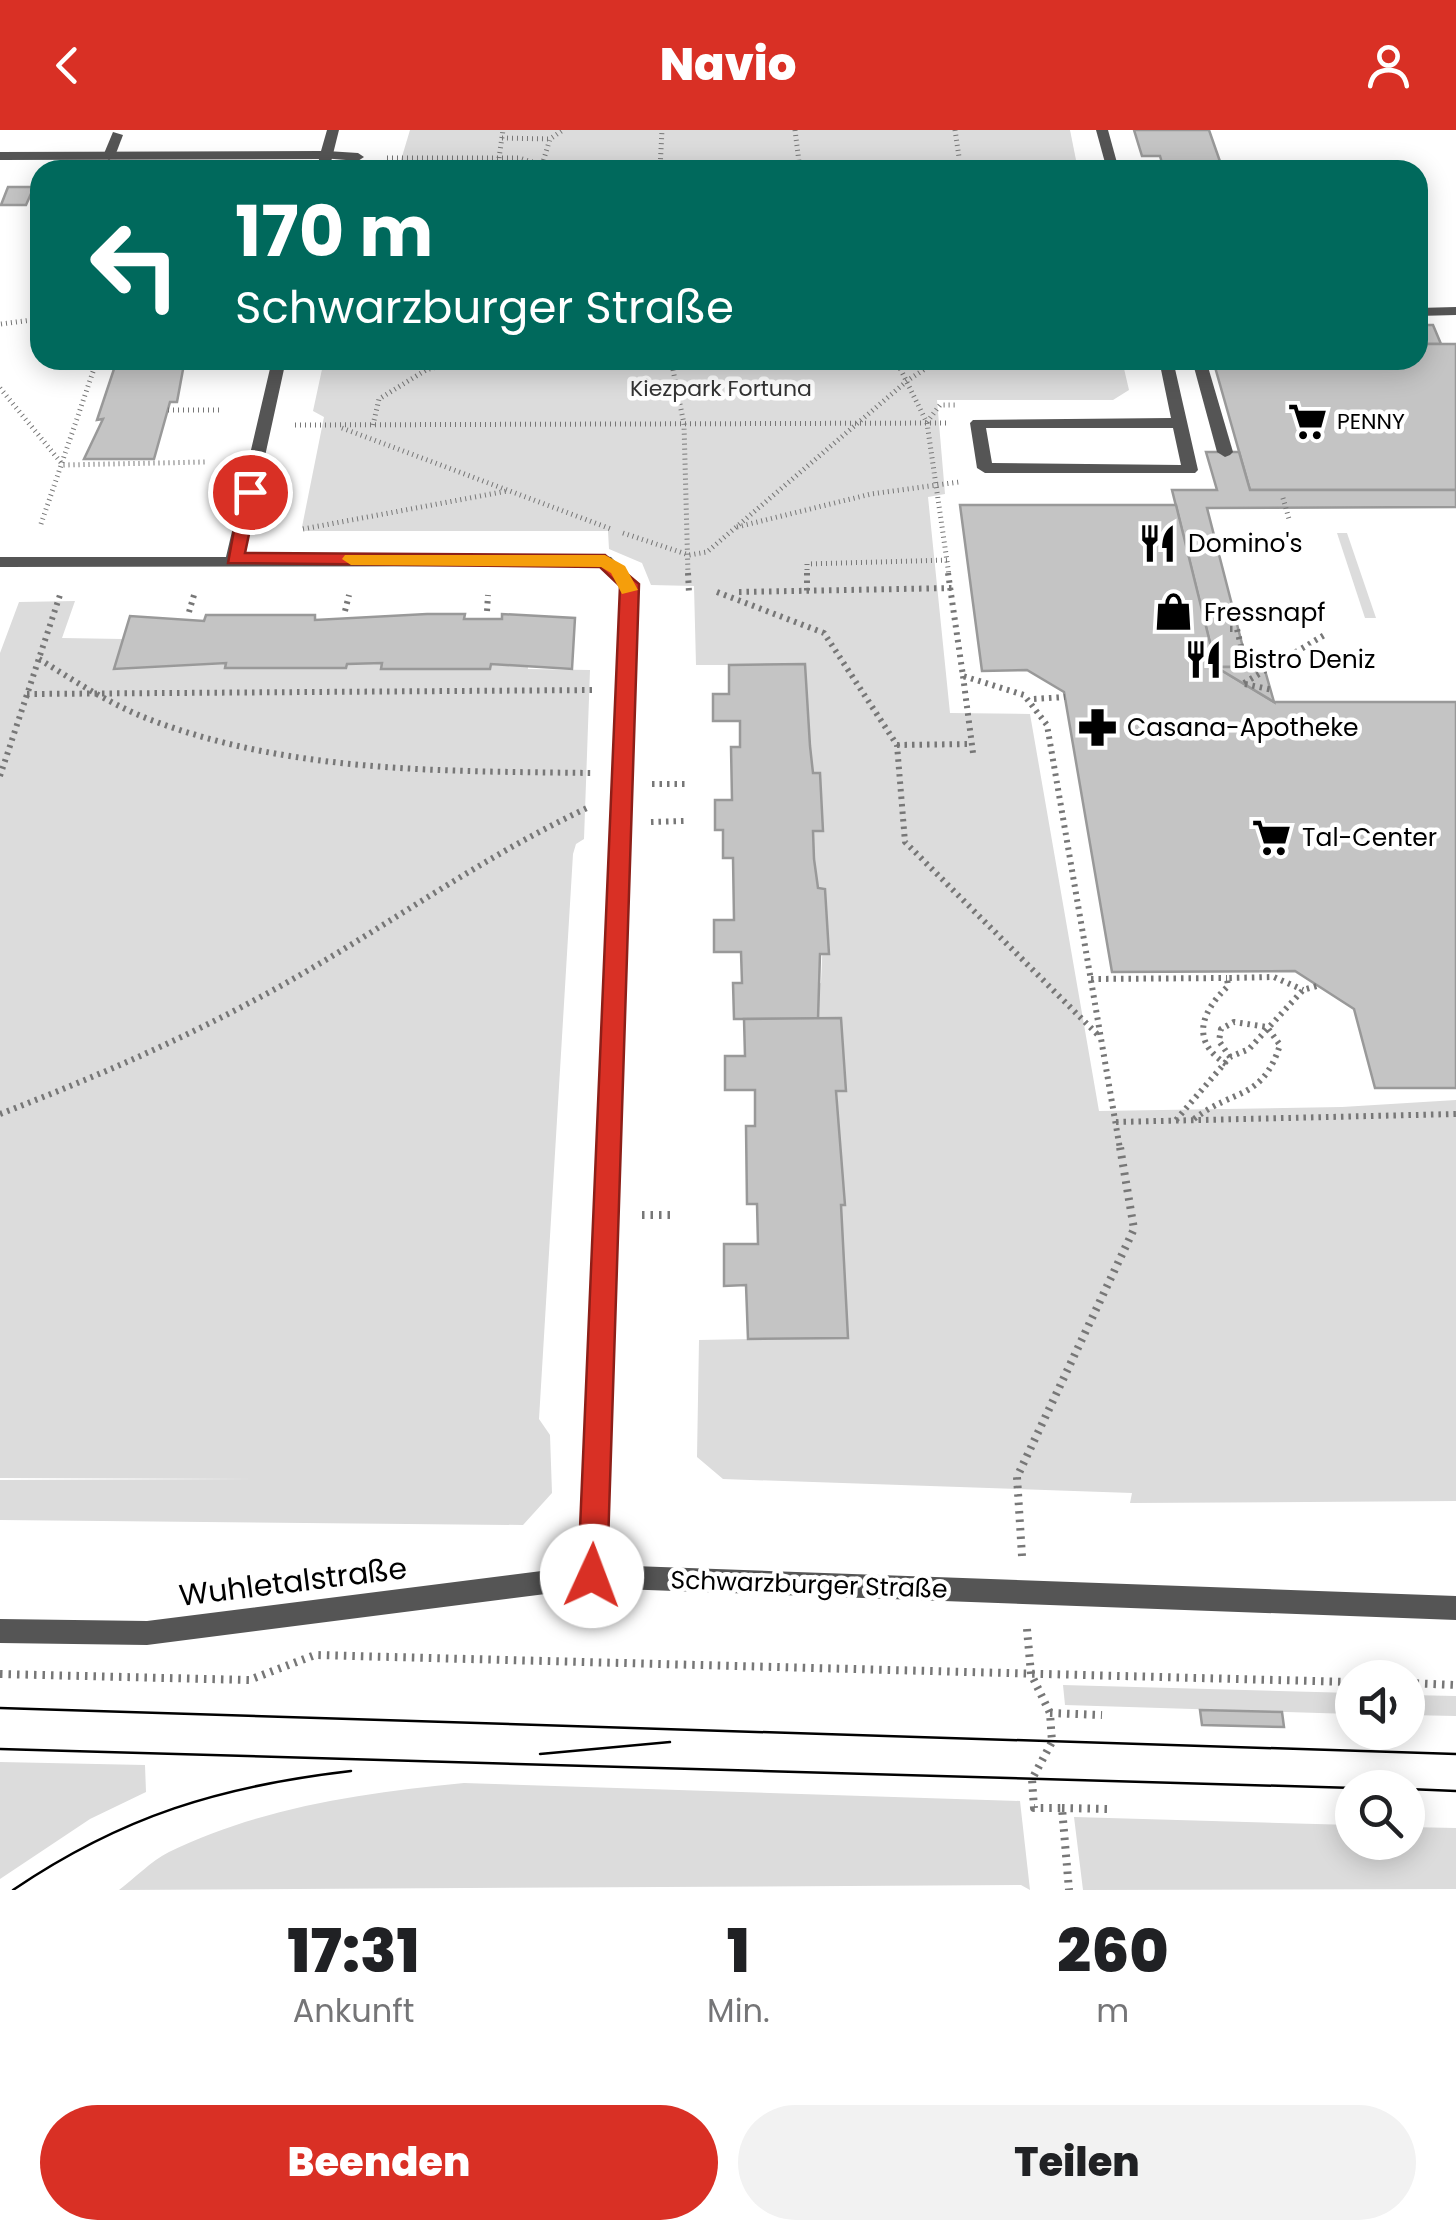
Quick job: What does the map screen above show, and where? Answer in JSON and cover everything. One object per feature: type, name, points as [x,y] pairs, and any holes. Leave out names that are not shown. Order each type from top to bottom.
[{"type":"street","points":[[326,160],[333,130]]},
{"type":"street","points":[[1102,130],[1110,160]]},
{"type":"street","points":[[109,156],[117,136]]},
{"type":"street","points":[[0,156],[358,157]]},
{"type":"street","points":[[1428,312],[1456,311]]},
{"type":"street","points":[[234,559],[277,370]]},
{"type":"street","points":[[1168,370],[1180,423],[1190,470],[984,468],[978,423],[1180,423]]},
{"type":"street","points":[[1201,370],[1224,452]]},
{"type":"street","points":[[0,562],[605,561],[629,584],[592,1576]]},
{"type":"street","name":"Schwarzburger Straße","points":[[592,1576],[1456,1608]]},
{"type":"street","name":"Wuhletalstraße","points":[[0,1630],[147,1634],[592,1576]]},
{"type":"path","points":[[499,158],[503,130]]},
{"type":"path","points":[[541,160],[550,140],[563,130]]},
{"type":"path","points":[[660,160],[662,130]]},
{"type":"path","points":[[796,130],[798,160]]},
{"type":"path","points":[[955,130],[960,157]]},
{"type":"path","points":[[502,138],[550,140]]},
{"type":"path","points":[[358,157],[510,160]]},
{"type":"path","points":[[1,324],[30,320]]},
{"type":"path","points":[[41,524],[93,370]]},
{"type":"path","points":[[373,425],[379,399],[426,370]]},
{"type":"path","points":[[673,370],[684,424],[689,593]]},
{"type":"path","points":[[897,745],[972,748],[953,588],[927,423],[901,370]]},
{"type":"path","points":[[335,426],[689,555],[707,552],[923,370]]},
{"type":"path","points":[[2,390],[63,465]]},
{"type":"path","points":[[0,405],[2,390]]},
{"type":"path","points":[[168,410],[219,410]]},
{"type":"path","points":[[264,425],[978,423]]},
{"type":"path","points":[[63,465],[205,462]]},
{"type":"path","points":[[736,528],[871,494],[938,484]]},
{"type":"path","points":[[293,531],[508,491]]},
{"type":"path","points":[[1283,498],[1289,519]]},
{"type":"path","points":[[807,591],[807,564],[949,560]]},
{"type":"path","points":[[739,592],[953,588]]},
{"type":"path","points":[[717,592],[824,633],[897,745],[905,842],[1100,1037]]},
{"type":"path","points":[[189,612],[194,595]]},
{"type":"path","points":[[345,611],[348,595]]},
{"type":"path","points":[[487,611],[488,595]]},
{"type":"path","points":[[0,776],[60,596]]},
{"type":"path","points":[[1230,629],[1237,629],[1243,655],[1274,666]]},
{"type":"path","points":[[1272,690],[1244,684],[1326,634]]},
{"type":"path","points":[[38,659],[96,694],[147,718],[309,761],[392,770],[623,773]]},
{"type":"path","points":[[963,676],[1024,692],[1040,706],[1046,725],[1134,1230],[1017,1477],[1031,1674],[1050,1713],[1052,1742],[1032,1778],[1034,1808],[1110,1809]]},
{"type":"path","points":[[27,694],[626,690]]},
{"type":"path","points":[[1032,699],[1066,697]]},
{"type":"path","points":[[0,1114],[151,1056],[281,986],[515,842],[588,807],[621,807]]},
{"type":"path","points":[[1091,979],[1274,977],[1303,990]]},
{"type":"path","points":[[1227,978],[1228,986],[1200,1021],[1200,1033],[1206,1050],[1228,1060]]},
{"type":"path","points":[[1176,1120],[1228,1060],[1249,1050],[1303,990],[1317,986]]},
{"type":"path","points":[[1193,1120],[1210,1104],[1251,1093],[1271,1076],[1280,1044],[1267,1027],[1234,1022],[1221,1029],[1219,1041],[1228,1060]]},
{"type":"path","points":[[1116,1122],[1456,1114]]},
{"type":"path","points":[[0,1674],[250,1680],[315,1654],[1335,1682]]},
{"type":"path","points":[[1425,1684],[1456,1685]]},
{"type":"path","points":[[1050,1713],[1102,1715]]},
{"type":"path","points":[[1062,1808],[1070,1890]]},
{"type":"green space","points":[[410,130],[1070,130],[1076,160],[401,160]]},
{"type":"green space","name":"Kiezpark Fortuna","points":[[322,370],[1124,370],[1129,390],[1113,400],[937,400],[945,494],[928,497],[950,713],[1030,714],[1099,1111],[1342,1107],[1456,1100],[1456,1501],[1130,1503],[1132,1493],[723,1479],[697,1457],[699,1340],[848,1337],[841,1205],[845,1204],[836,1091],[846,1090],[841,1019],[818,1019],[816,984],[821,983],[825,889],[818,888],[814,859],[805,665],[696,665],[694,586],[651,585],[642,563],[609,549],[608,531],[305,531],[302,527],[324,417],[313,411]]},
{"type":"green space","points":[[1337,533],[1347,533],[1376,618],[1365,618]]},
{"type":"green space","points":[[75,601],[62,638],[123,639],[115,669],[226,663],[226,668],[346,668],[347,664],[382,663],[382,669],[528,664],[528,669],[590,670],[584,839],[576,844],[573,854],[539,1419],[550,1435],[552,1493],[523,1525],[0,1520],[0,1480],[290,1479],[0,1478],[0,653],[19,602]]},
{"type":"green space","points":[[1063,1685],[1335,1693],[1335,1713],[1065,1705]]},
{"type":"green space","points":[[1425,1695],[1456,1696],[1456,1716],[1425,1715]]},
{"type":"green space","points":[[0,1762],[145,1765],[146,1792],[90,1819],[0,1879]]},
{"type":"green space","points":[[464,1783],[1020,1801],[1030,1890],[1021,1885],[119,1890],[169,1852],[240,1824],[350,1797]]},
{"type":"green space","points":[[1074,1817],[1335,1825],[1335,1860],[1425,1860],[1425,1827],[1456,1828],[1456,1889],[1083,1890]]},
{"type":"building","points":[[1134,130],[1209,130],[1220,160],[1161,160],[1160,156],[1142,156]]},
{"type":"building","points":[[8,187],[30,187],[26,205],[1,205]]},
{"type":"building","points":[[1428,325],[1433,325],[1441,344],[1428,344]]},
{"type":"building","points":[[1428,344],[1456,344],[1456,490],[1250,490],[1216,370],[1428,370]]},
{"type":"building","points":[[114,370],[183,370],[177,402],[170,402],[154,459],[84,459],[103,419],[97,420]]},
{"type":"building","points":[[1206,452],[1239,452],[1250,490],[1456,490],[1456,507],[1207,508],[1248,667],[1216,667],[1172,490],[1217,490]]},
{"type":"building","name":"Tal-Center","points":[[960,505],[1176,505],[1216,667],[1274,702],[1456,702],[1456,1088],[1375,1088],[1354,1009],[1295,971],[1112,972],[1064,692],[1027,670],[982,671]]},
{"type":"building","points":[[465,614],[464,619],[502,619],[502,614],[575,618],[572,669],[491,664],[490,669],[381,669],[382,663],[347,664],[346,668],[225,668],[226,663],[114,669],[130,616],[204,621],[206,615],[315,615],[315,620]]},
{"type":"building","points":[[805,664],[810,746],[813,773],[820,773],[823,831],[813,831],[814,859],[818,888],[825,889],[829,954],[820,954],[818,1019],[734,1019],[733,983],[742,983],[741,952],[714,952],[714,920],[734,920],[733,858],[723,858],[723,830],[715,830],[715,800],[732,800],[731,747],[740,747],[740,721],[713,721],[713,694],[729,694],[729,665]]},
{"type":"building","points":[[1216,667],[1264,667],[1274,702]]},
{"type":"building","points":[[841,1018],[846,1091],[836,1091],[845,1205],[841,1205],[848,1338],[748,1339],[746,1285],[724,1286],[724,1244],[758,1244],[757,1204],[747,1204],[746,1126],[755,1126],[755,1090],[725,1090],[725,1056],[745,1056],[744,1019]]},
{"type":"building","points":[[1200,1710],[1282,1712],[1284,1727],[1202,1725]]},
{"type":"tram line","points":[[0,1708],[1456,1754]]},
{"type":"tram line","points":[[540,1754],[670,1742]]},
{"type":"tram line","points":[[0,1749],[1335,1787]]},
{"type":"tram line","points":[[13,1890],[94,1842],[174,1808],[259,1786],[351,1771]]},
{"type":"tram line","points":[[1425,1790],[1456,1791]]},
{"type":"slow traffic","points":[[351,559],[605,561],[618,570],[629,590]]},
{"type":"place","name":"PENNY","points":[[1307,421]]},
{"type":"place","name":"Domino's","points":[[1158,543]]},
{"type":"place","name":"Fressnapf","points":[[1174,612]]},
{"type":"place","name":"Bistro Deniz","points":[[1203,659]]},
{"type":"place","name":"Casana-Apotheke","points":[[1097,727]]},
{"type":"place","name":"Tal-Center","points":[[1272,837]]},
{"type":"route","points":[[250,492],[234,559],[605,561],[629,584],[592,1576]]}]
